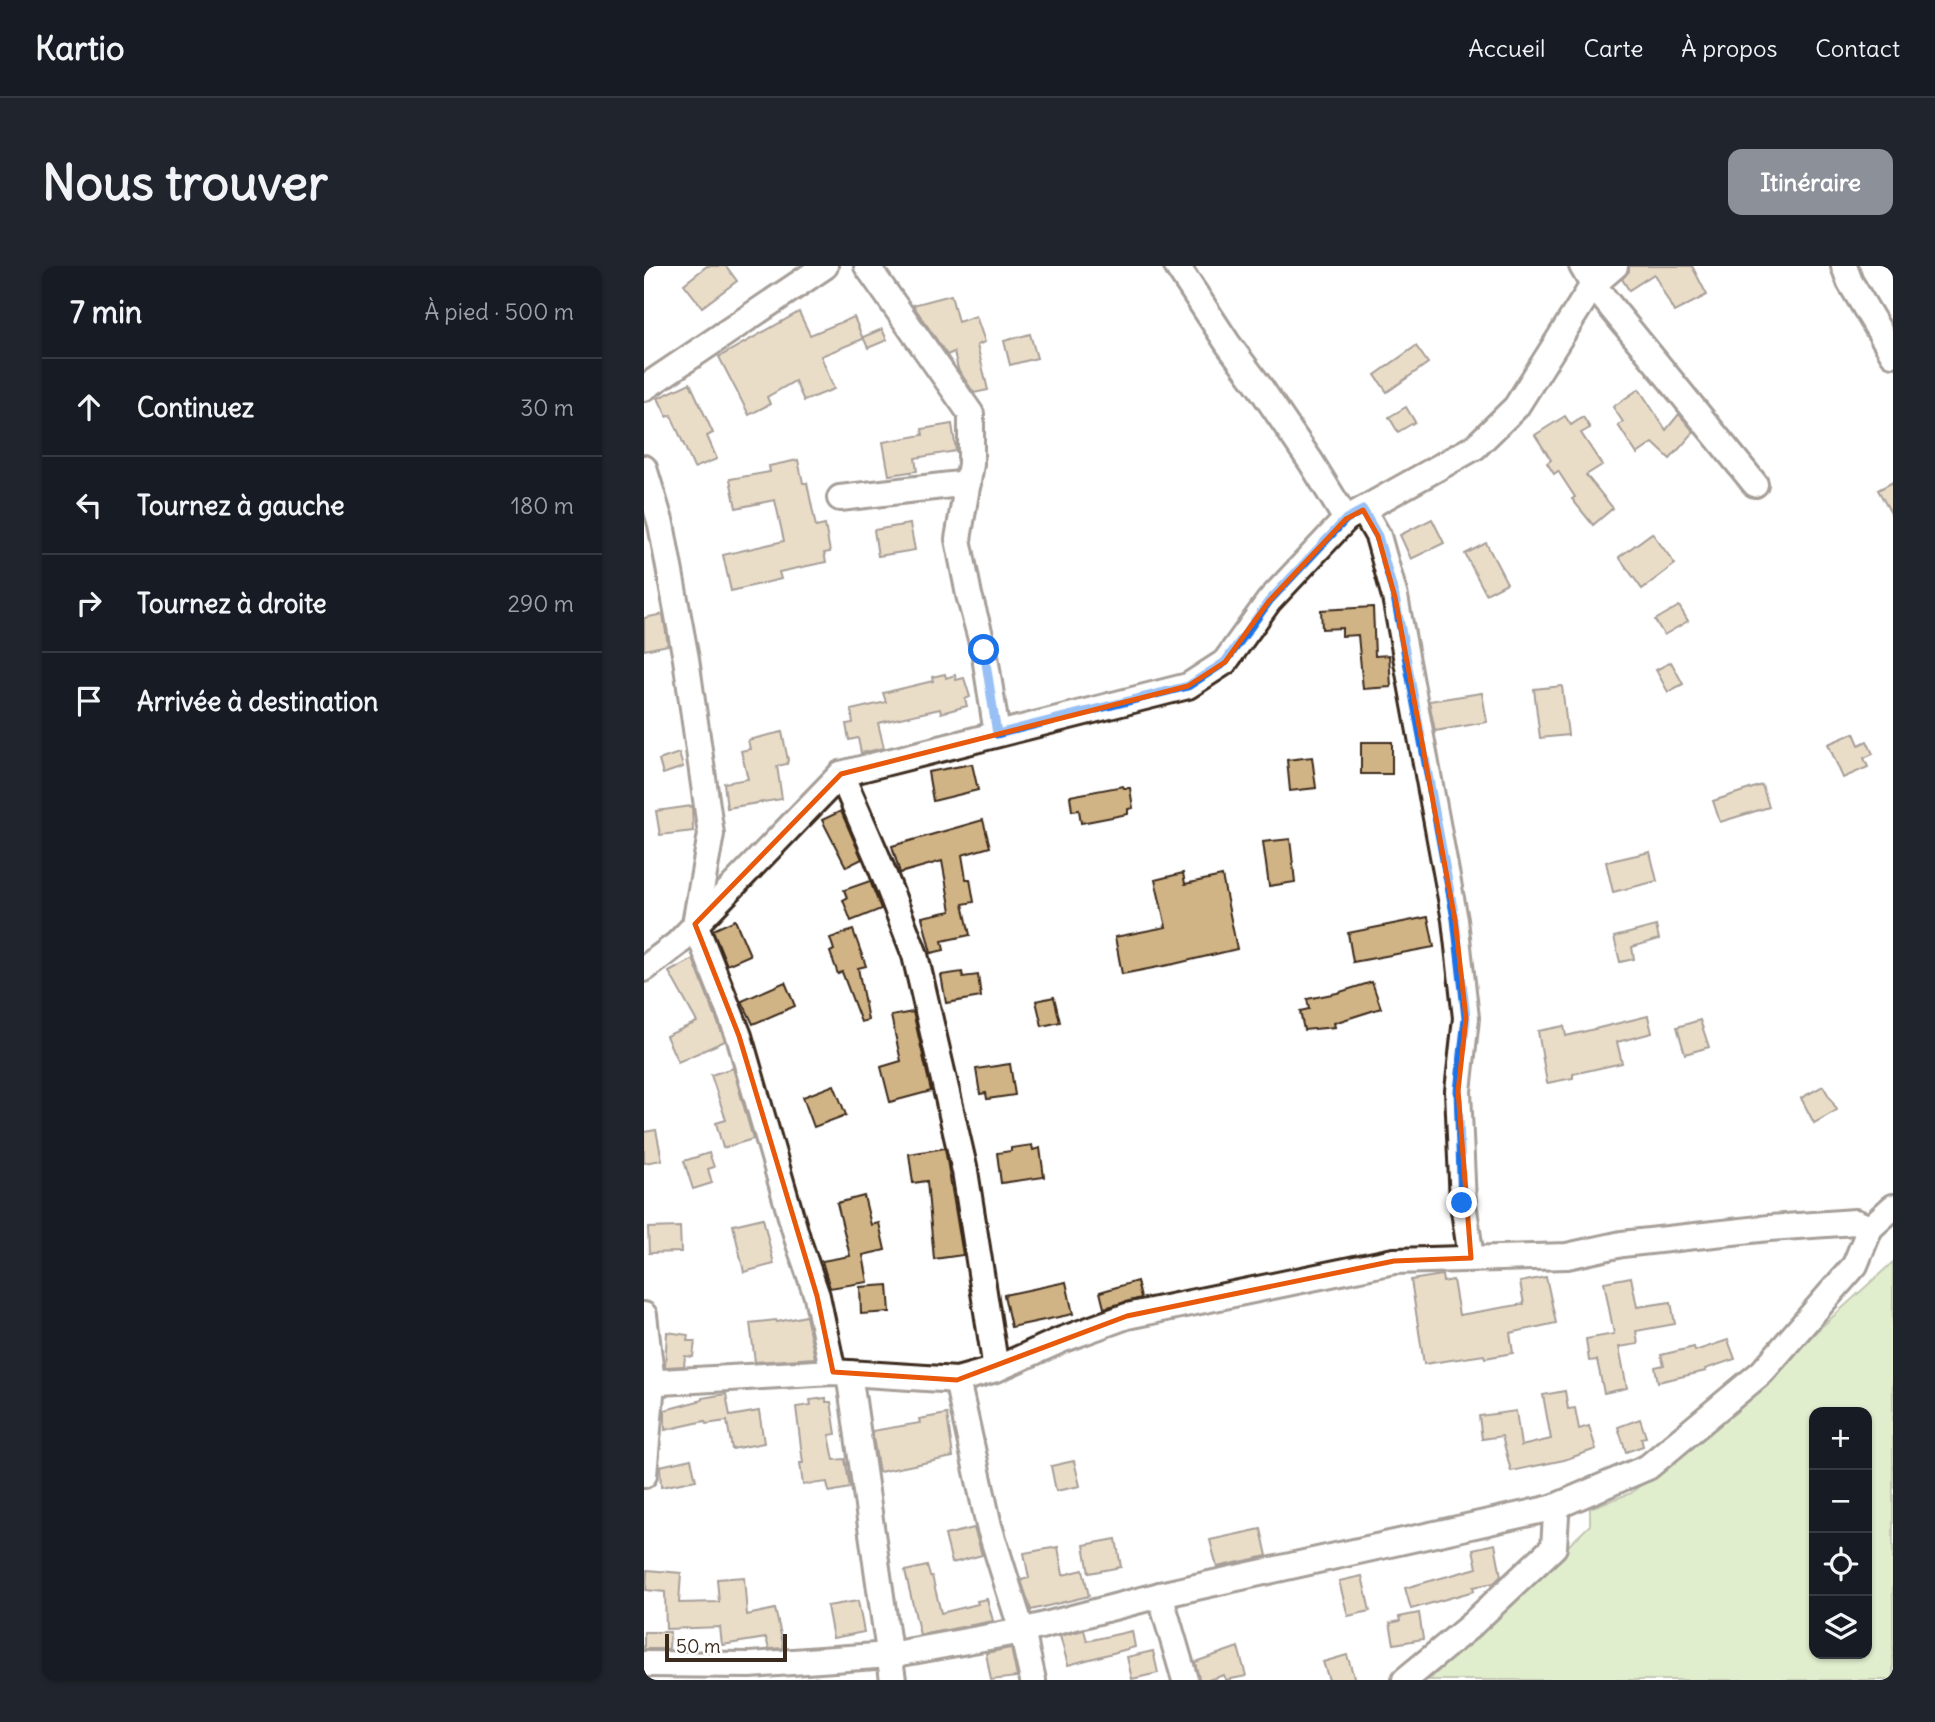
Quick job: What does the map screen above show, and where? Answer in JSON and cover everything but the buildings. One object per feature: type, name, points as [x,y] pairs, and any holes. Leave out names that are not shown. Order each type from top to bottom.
[{"type":"street","points":[[644,388],[825,266]]},
{"type":"street","points":[[867,266],[971,414],[971,464],[958,539],[984,650],[997,734]]},
{"type":"street","points":[[1177,266],[1311,463],[1355,515],[1378,536],[1395,597],[1455,919],[1466,1018],[1458,1091],[1462,1203],[1471,1258]]},
{"type":"street","points":[[644,969],[677,944],[841,774],[1188,686],[1225,662],[1269,601],[1355,515],[1475,447],[1516,407],[1588,275],[1615,266]]},
{"type":"street","points":[[1844,266],[1850,282],[1893,354]]},
{"type":"street","points":[[1588,275],[1755,484]]},
{"type":"street","points":[[644,468],[661,524],[681,632],[711,834],[695,924],[739,1036],[798,1241],[841,1373],[893,1680]]},
{"type":"street","points":[[840,498],[968,483]]},
{"type":"street","points":[[841,774],[915,955],[965,1171],[996,1369]]},
{"type":"street","points":[[644,1664],[750,1665],[890,1655],[1022,1631],[1160,1595],[1552,1508],[1648,1467],[1762,1372],[1855,1265],[1870,1228],[1893,1207]]},
{"type":"street","points":[[648,1383],[841,1373],[957,1380],[996,1369],[1062,1340],[1127,1316],[1394,1261],[1567,1256],[1622,1244],[1769,1228],[1855,1222],[1870,1228]]},
{"type":"street","points":[[644,1315],[648,1383],[644,1475]]},
{"type":"street","points":[[957,1380],[989,1526],[1022,1631],[1033,1680]]},
{"type":"street","points":[[1405,1680],[1469,1627],[1554,1547],[1556,1516],[1552,1508]]},
{"type":"street","points":[[1160,1595],[1185,1680]]},
{"type":"highlighted area","points":[[1363,510],[1378,536],[1395,597],[1455,920],[1466,1018],[1458,1091],[1471,1258],[1394,1261],[1127,1316],[957,1380],[833,1372],[817,1296],[739,1036],[695,924],[841,774],[1188,686],[1225,662],[1269,601],[1346,519]]},
{"type":"green space","points":[[1893,1262],[1893,1680],[1429,1680],[1590,1525],[1590,1508],[1631,1493],[1731,1409]]},
{"type":"route","points":[[984,650],[997,734],[1188,686],[1225,662],[1269,601],[1346,519],[1363,510],[1378,536],[1395,597],[1455,919],[1466,1018],[1458,1091],[1462,1203]]}]
